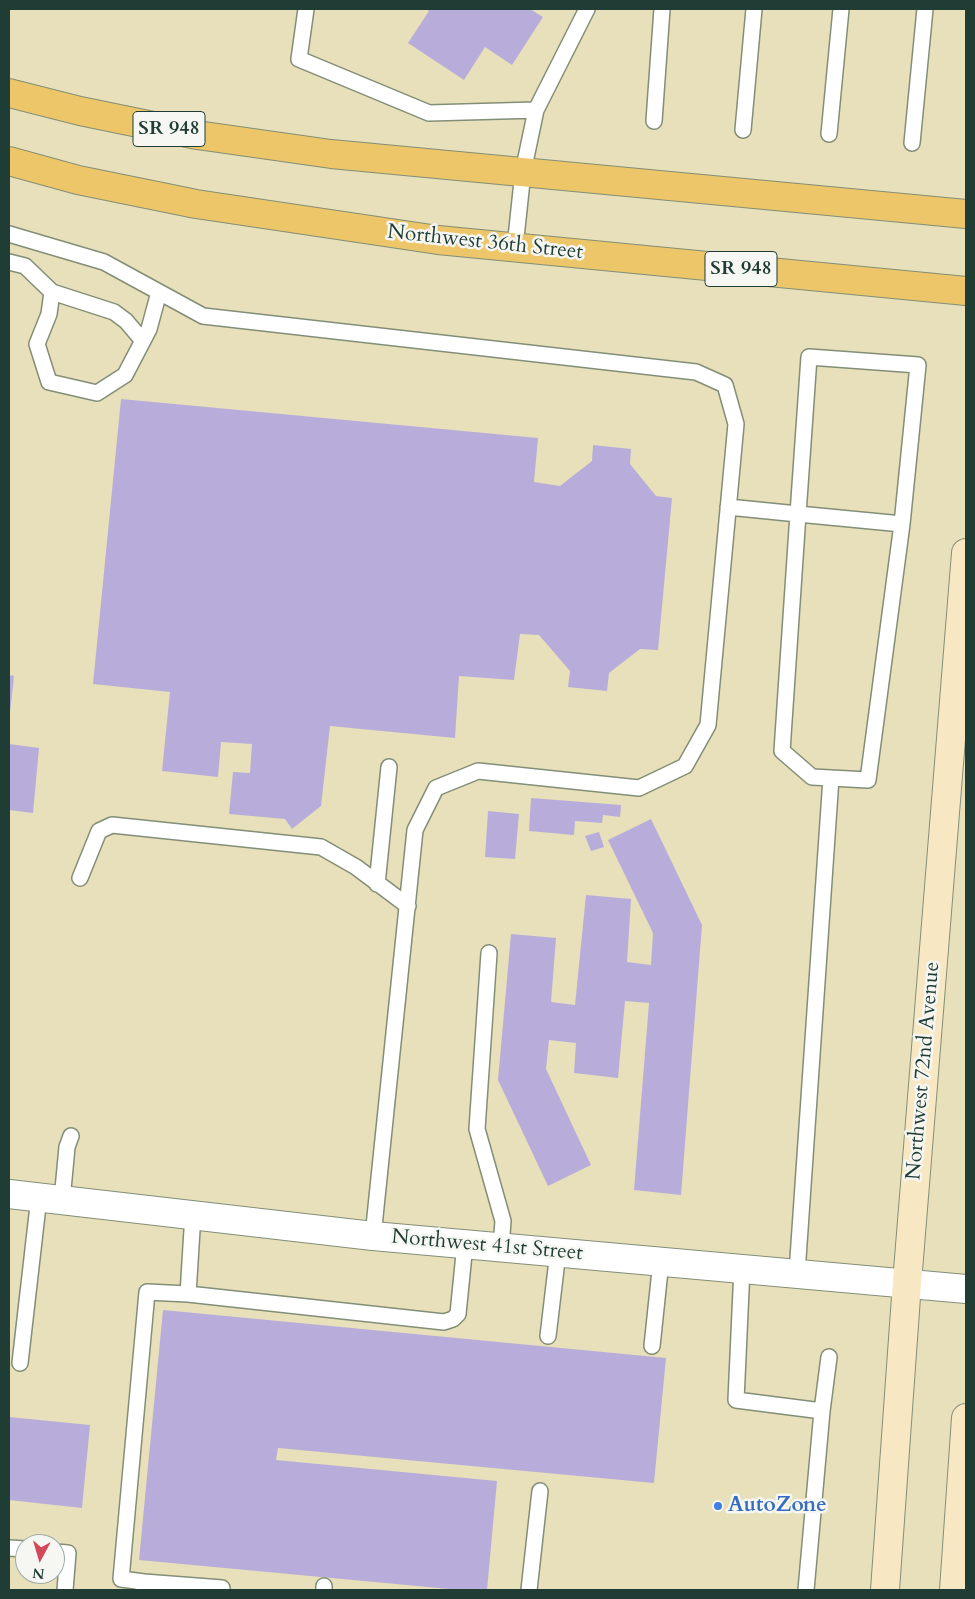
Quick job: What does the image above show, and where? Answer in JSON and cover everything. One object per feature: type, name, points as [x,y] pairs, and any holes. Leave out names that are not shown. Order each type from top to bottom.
[{"type":"main road","name":"SR 948","points":[[9,93],[80,111],[198,135],[331,154],[966,214]]},
{"type":"main road","name":"Northwest 36th Street","points":[[9,161],[78,180],[196,204],[438,240],[966,291]]},
{"type":"main road","name":"Northwest 72nd Avenue","points":[[885,1590],[907,1283],[966,553]]},
{"type":"main road","points":[[958,1583],[966,1418]]},
{"type":"street","name":"Northwest 41st Street","points":[[9,1194],[374,1236],[966,1289]]},
{"type":"lane","points":[[306,9],[299,59],[429,113],[536,110]]},
{"type":"lane","points":[[515,247],[523,172],[536,110],[587,9]]},
{"type":"lane","points":[[654,121],[662,9]]},
{"type":"lane","points":[[743,130],[754,9]]},
{"type":"lane","points":[[829,134],[841,9]]},
{"type":"lane","points":[[912,143],[925,9]]},
{"type":"lane","points":[[9,234],[104,262],[203,316],[696,372],[725,385],[736,424],[708,725],[685,766],[639,788],[478,770],[436,788],[415,830],[374,1236]]},
{"type":"lane","points":[[9,262],[25,266],[52,292],[114,312],[126,321],[143,340]]},
{"type":"lane","points":[[52,292],[49,314],[37,344],[49,382],[97,393],[125,375],[149,329],[159,292]]},
{"type":"lane","points":[[809,357],[918,365],[902,524],[868,780],[812,777],[782,751],[809,357]]},
{"type":"lane","points":[[728,507],[902,524]]},
{"type":"lane","points":[[377,884],[389,767]]},
{"type":"lane","points":[[797,1273],[832,778]]},
{"type":"lane","points":[[80,878],[99,831],[112,825],[321,847],[356,867],[408,906]]},
{"type":"lane","points":[[489,953],[477,1129],[503,1220],[500,1247]]},
{"type":"lane","points":[[20,1363],[51,1198],[71,1136]]},
{"type":"lane","points":[[188,1294],[194,1214]]},
{"type":"lane","points":[[222,1590],[222,1588],[143,1586],[121,1579],[147,1292],[188,1294],[444,1322],[453,1319],[458,1314],[464,1244]]},
{"type":"lane","points":[[548,1336],[558,1252]]},
{"type":"lane","points":[[652,1346],[661,1261]]},
{"type":"lane","points":[[742,1268],[736,1400],[822,1412]]},
{"type":"lane","points":[[806,1590],[822,1412],[829,1357]]},
{"type":"lane","points":[[529,1590],[540,1491]]},
{"type":"lane","points":[[65,1553],[68,1553],[65,1590]]},
{"type":"building","points":[[425,9],[530,9],[543,17],[512,65],[485,47],[464,80],[408,43],[429,11]]},
{"type":"building","points":[[121,399],[538,438],[534,482],[560,486],[592,461],[593,445],[631,449],[630,464],[656,496],[672,498],[658,650],[640,649],[609,673],[607,691],[568,687],[570,671],[539,635],[520,634],[514,680],[459,676],[455,738],[330,726],[321,806],[292,829],[285,819],[229,814],[233,772],[250,773],[252,744],[221,742],[218,777],[162,771],[170,692],[93,684]]},
{"type":"building","points":[[9,675],[14,676],[10,713],[9,713]]},
{"type":"building","points":[[9,744],[39,748],[33,813],[9,810]]},
{"type":"building","points":[[531,798],[621,805],[620,817],[603,815],[602,823],[575,821],[574,835],[529,831]]},
{"type":"building","points":[[488,811],[519,814],[515,859],[485,857]]},
{"type":"building","points":[[651,819],[702,925],[681,1195],[634,1190],[649,1003],[625,1001],[618,1078],[574,1073],[576,1043],[549,1040],[546,1069],[591,1165],[548,1186],[498,1080],[511,934],[556,938],[551,1002],[575,1005],[586,895],[631,899],[627,962],[651,965],[653,933],[608,840]]},
{"type":"building","points":[[599,832],[604,847],[591,851],[585,836]]},
{"type":"building","points":[[163,1310],[666,1358],[654,1483],[278,1448],[276,1460],[497,1481],[487,1590],[460,1590],[139,1560]]},
{"type":"building","points":[[9,1417],[90,1425],[82,1508],[9,1500]]},
{"type":"place","name":"AutoZone","points":[[718,1506]]}]
